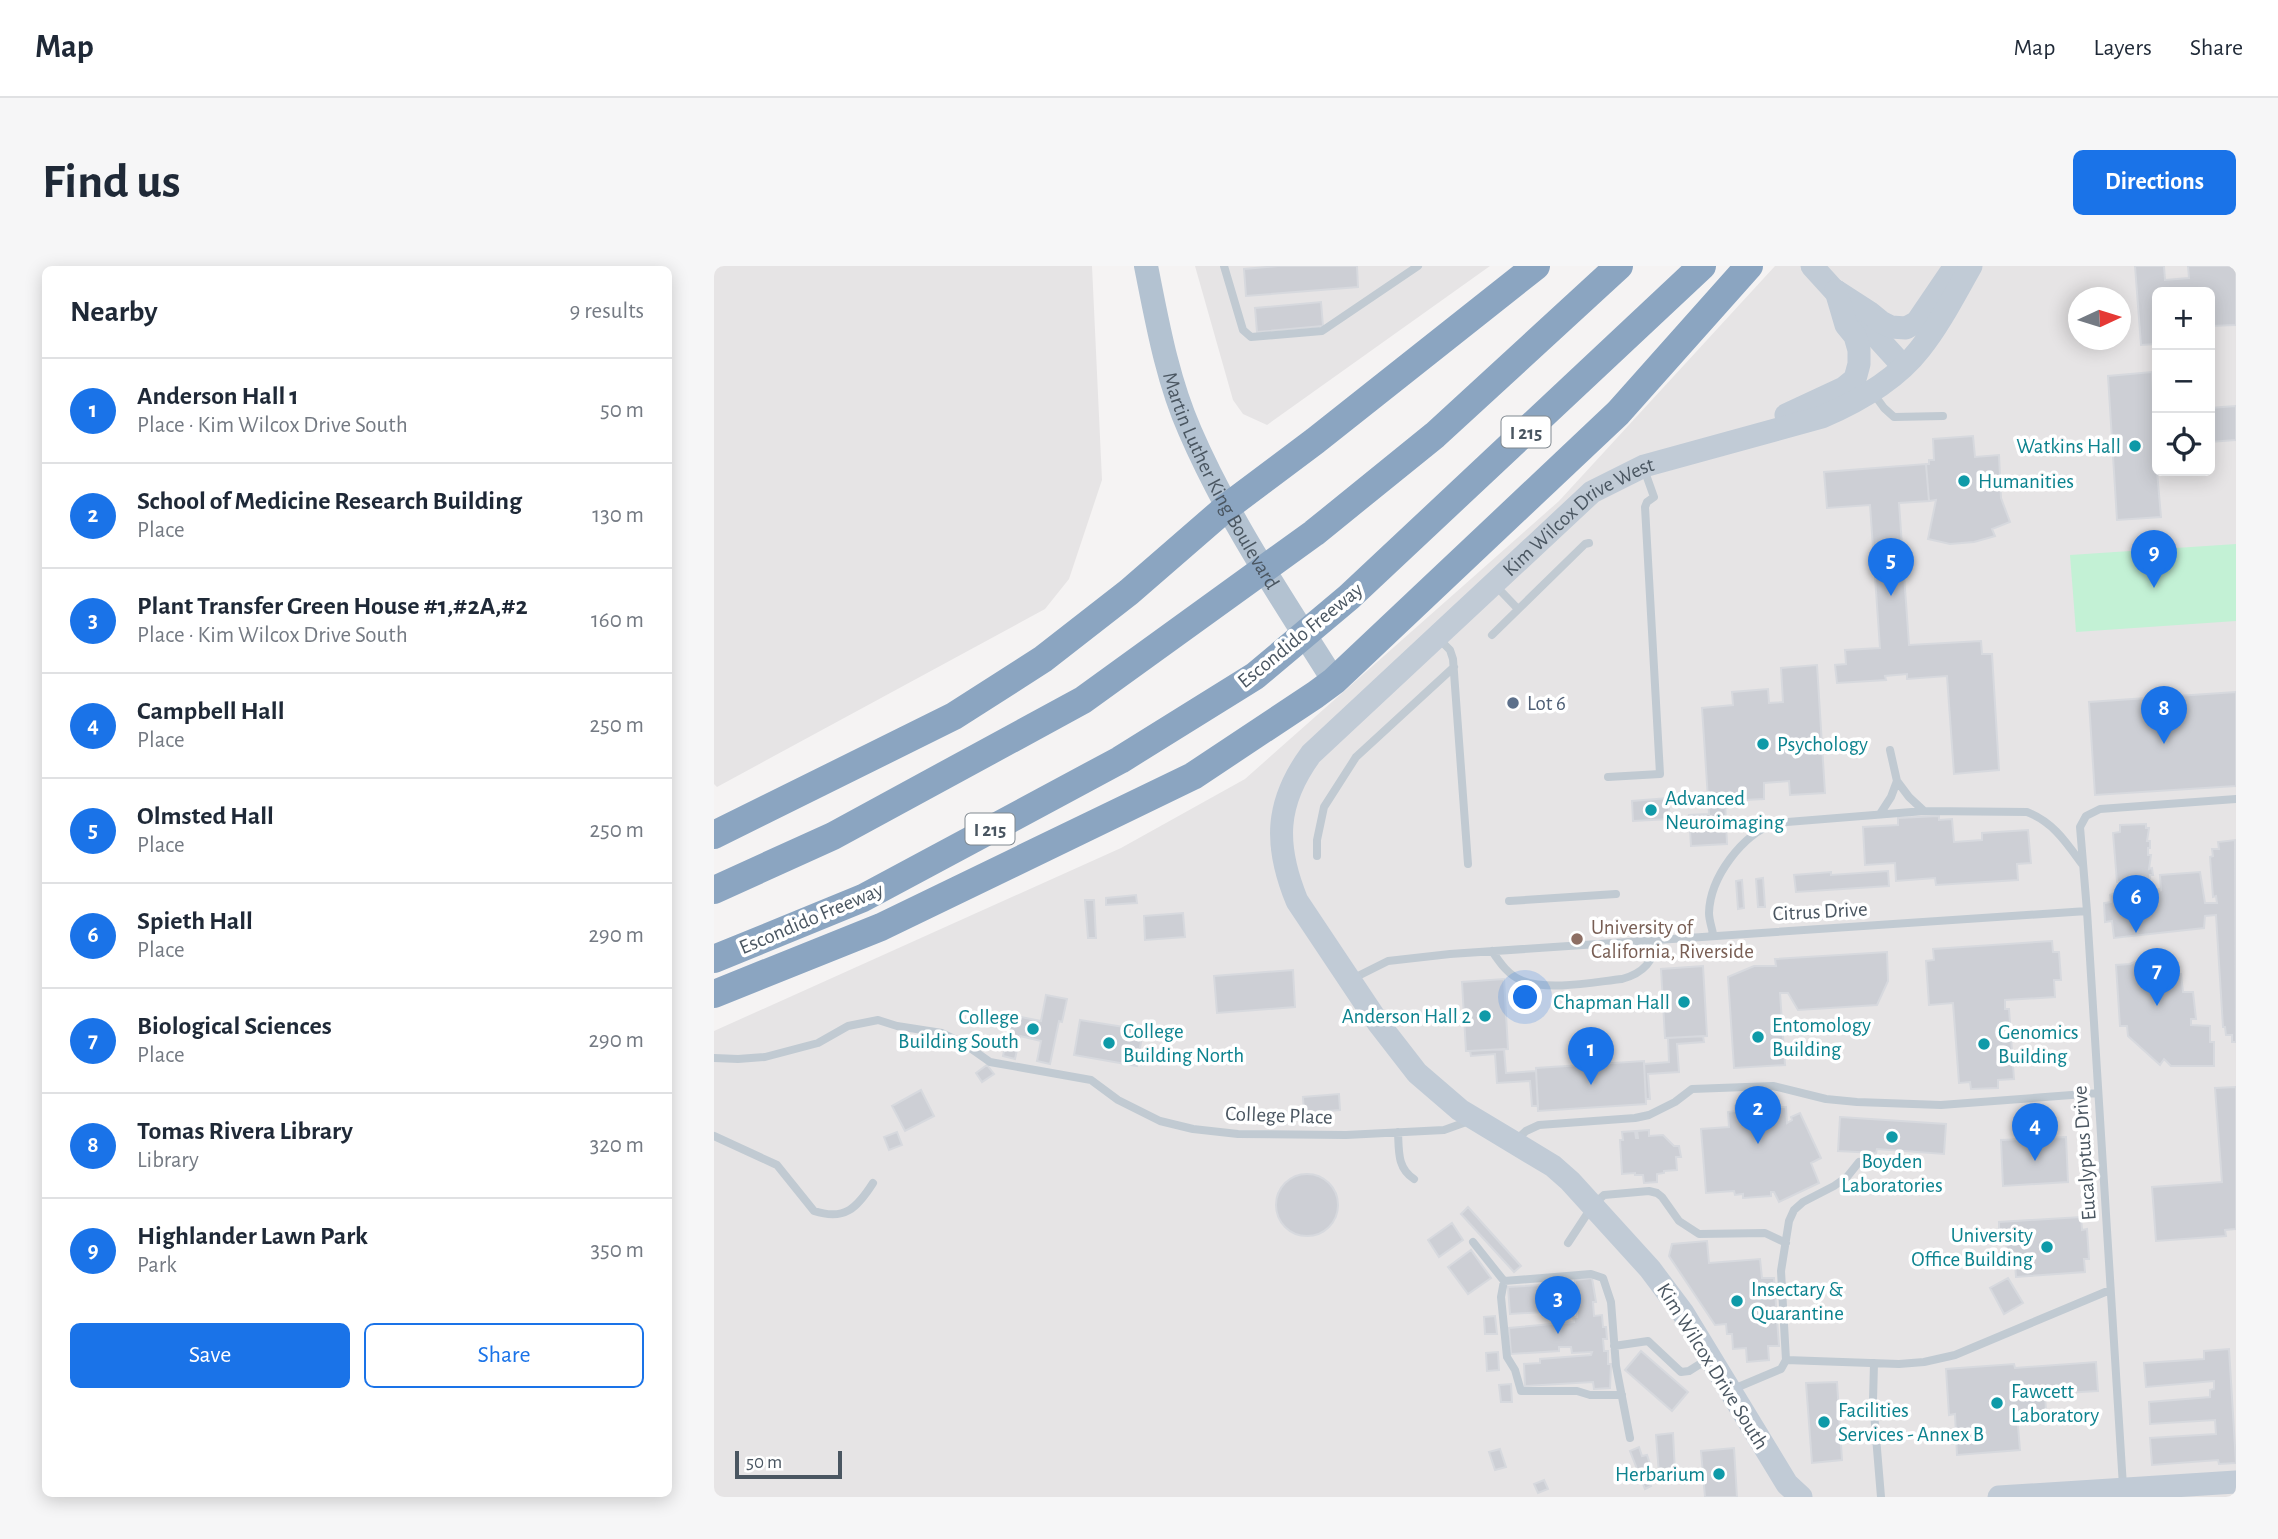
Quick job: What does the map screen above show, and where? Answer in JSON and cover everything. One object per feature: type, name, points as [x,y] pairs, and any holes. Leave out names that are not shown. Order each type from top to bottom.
[{"type":"highway","points":[[714,835],[954,716],[1043,659],[1129,592],[1227,507],[1536,266]]},
{"type":"highway","points":[[714,890],[833,836],[1083,700],[1314,533],[1435,435],[1619,266]]},
{"type":"highway","name":"Escondido Freeway","points":[[714,959],[863,898],[1120,760],[1255,676],[1349,597],[1702,266]]},
{"type":"highway","points":[[714,994],[881,927],[1193,776],[1334,681],[1618,413],[1749,266]]},
{"type":"main road","name":"Martin Luther King Boulevard","points":[[1146,266],[1169,372],[1189,430],[1227,507],[1334,681]]},
{"type":"street","points":[[1812,266],[1903,366]]},
{"type":"street","points":[[1836,291],[1881,323],[1906,328],[1917,322],[1955,266]]},
{"type":"street","name":"Kim Wilcox Drive West","points":[[1286,873],[1280,833],[1289,790],[1311,754],[1592,492],[1644,466],[1822,417],[1846,407],[1872,390],[1919,351],[1971,266]]},
{"type":"street","points":[[1747,438],[1794,411],[1844,388],[1854,379],[1859,364],[1859,350],[1855,337],[1846,325],[1836,291]]},
{"type":"street","name":"Kim Wilcox Drive South","points":[[1286,873],[1297,901],[1349,981],[1417,1073],[1460,1110],[1553,1166],[1593,1205],[1650,1269],[1683,1313],[1787,1484],[1801,1497]]},
{"type":"street","points":[[1999,1497],[2120,1492],[2236,1482]]},
{"type":"lane","points":[[1224,266],[1243,330],[1251,337],[1322,331],[1418,266]]},
{"type":"lane","points":[[1872,390],[1884,408],[1894,416],[1943,415]]},
{"type":"lane","points":[[1608,777],[1660,774],[1645,507],[1654,497],[1644,466]]},
{"type":"lane","points":[[1492,635],[1517,608],[1589,543]]},
{"type":"lane","points":[[1493,583],[1517,608]]},
{"type":"lane","points":[[1437,637],[1450,650],[1454,667],[1468,864]]},
{"type":"lane","points":[[1317,856],[1317,840],[1324,807],[1356,757],[1454,667]]},
{"type":"lane","points":[[1890,750],[1898,781],[1909,797],[1924,811]]},
{"type":"lane","points":[[1880,814],[1898,781]]},
{"type":"lane","name":"Eucalyptus Drive","points":[[2120,1492],[2110,1290],[2080,827],[2086,816],[2100,810],[2236,799]]},
{"type":"lane","points":[[1713,934],[1710,904],[1721,873],[1735,854],[1762,828],[1783,822],[1924,811],[2027,812],[2042,818],[2058,832],[2084,867]]},
{"type":"lane","points":[[1509,901],[1616,894]]},
{"type":"lane","name":"Citrus Drive","points":[[1349,981],[1366,971],[1398,959],[1713,934],[2087,911]]},
{"type":"lane","points":[[1492,951],[1502,966],[1521,981],[1548,985],[1570,984],[1633,976],[1651,960],[1657,939]]},
{"type":"lane","name":"College Place","points":[[714,1058],[765,1056],[818,1043],[848,1026],[878,1020],[897,1026],[942,1032],[990,1062],[1091,1080],[1118,1100],[1160,1121],[1193,1129],[1251,1134],[1346,1135],[1444,1130],[1476,1118]]},
{"type":"lane","points":[[1514,1141],[1526,1130],[1539,1125],[1649,1115],[1675,1102],[1692,1089],[1773,1086],[1826,1099],[1941,1105],[2098,1093]]},
{"type":"lane","points":[[1398,1132],[1400,1163],[1406,1174],[1414,1179]]},
{"type":"lane","points":[[714,1136],[777,1165],[814,1211],[823,1214],[837,1216],[860,1204],[873,1183]]},
{"type":"lane","points":[[1730,1390],[1781,1369],[1786,1360],[1781,1271],[1787,1229],[1794,1210],[1810,1197],[1835,1186],[1847,1177],[1859,1162]]},
{"type":"lane","points":[[1568,1243],[1593,1205],[1608,1194],[1649,1191],[1657,1193],[1679,1221],[1699,1234],[1765,1233],[1786,1242]]},
{"type":"lane","points":[[1473,1242],[1504,1281],[1501,1297],[1507,1357],[1516,1370],[1521,1391],[1577,1391],[1590,1395],[1622,1395]]},
{"type":"lane","points":[[1504,1281],[1591,1274],[1603,1278],[1611,1302],[1614,1346],[1630,1438]]},
{"type":"lane","points":[[1786,1360],[1924,1362],[1955,1355],[2110,1290]]},
{"type":"lane","points":[[1614,1346],[1647,1341],[1681,1372],[1689,1371],[1710,1358]]},
{"type":"lane","points":[[1874,1363],[1873,1401],[1881,1497]]},
{"type":"shaded area","points":[[714,266],[1092,266],[1102,480],[1069,579],[1045,609],[717,787],[714,784]]},
{"type":"shaded area","points":[[1195,266],[1490,266],[1267,425],[1243,414],[1233,400]]},
{"type":"shaded area","name":"University of California, Riverside","points":[[1775,266],[2236,266],[2236,1497],[714,1497],[714,1031],[1121,848],[1245,779],[1559,501]]},
{"type":"green space","points":[[2236,544],[2236,621],[2076,632],[2070,555]]},
{"type":"building","points":[[1357,266],[1358,287],[1246,296],[1244,269]]},
{"type":"building","points":[[2135,266],[2164,266],[2165,280],[2189,278],[2188,266],[2236,266],[2236,325],[2215,326],[2215,287],[2152,287],[2152,344],[2141,345]]},
{"type":"building","points":[[1321,302],[1323,326],[1257,332],[1255,308]]},
{"type":"building","name":"Watkins Hall","points":[[2152,372],[2152,476],[2157,476],[2161,517],[2117,520],[2108,376]]},
{"type":"building","points":[[2236,406],[2236,440],[2215,442],[2215,408]]},
{"type":"building","name":"Humanities","points":[[1973,436],[1975,457],[1999,455],[2001,498],[2010,522],[1992,529],[1995,536],[1974,542],[1950,544],[1928,539],[1936,500],[1929,501],[1926,464],[1929,464],[1929,460],[1934,460],[1933,439]]},
{"type":"building","points":[[1926,464],[1929,501],[1899,503],[1909,645],[1981,641],[1982,654],[1992,654],[1999,770],[1954,774],[1947,676],[1907,679],[1907,674],[1885,676],[1886,680],[1837,683],[1835,665],[1846,664],[1845,650],[1880,648],[1870,505],[1827,508],[1824,472]]},
{"type":"building","name":"Psychology","points":[[1817,665],[1825,793],[1790,795],[1789,781],[1764,783],[1764,799],[1725,801],[1727,844],[1691,846],[1689,815],[1709,814],[1702,708],[1733,705],[1732,692],[1768,689],[1769,703],[1783,702],[1781,668]]},
{"type":"building","points":[[2236,692],[2236,786],[2095,795],[2089,702]]},
{"type":"building","name":"Advanced Neuroimaging","points":[[1668,798],[1670,819],[1633,821],[1632,801]]},
{"type":"building","points":[[1939,816],[1939,820],[1952,819],[1954,842],[1982,840],[1982,833],[2028,830],[2031,863],[2017,864],[2018,880],[1936,885],[1935,878],[1896,881],[1895,863],[1865,865],[1863,827],[1898,825],[1898,818]]},
{"type":"building","points":[[2146,824],[2146,828],[2149,828],[2147,841],[2150,841],[2148,855],[2151,855],[2149,869],[2152,868],[2153,875],[2150,875],[2150,879],[2143,880],[2144,892],[2153,892],[2153,889],[2161,891],[2160,875],[2200,872],[2205,903],[2217,903],[2216,896],[2213,897],[2210,857],[2213,856],[2212,849],[2219,849],[2218,842],[2235,840],[2236,1042],[2232,1042],[2232,1035],[2226,1035],[2223,1027],[2216,915],[2205,916],[2204,928],[2114,938],[2112,921],[2105,922],[2104,903],[2111,902],[2110,895],[2121,891],[2121,894],[2130,893],[2130,881],[2117,882],[2113,833],[2120,832],[2120,825]]},
{"type":"building","points":[[1888,871],[1889,886],[1796,892],[1794,875]]},
{"type":"building","points":[[1763,878],[1765,907],[1758,907],[1756,879]]},
{"type":"building","points":[[1742,880],[1744,908],[1738,909],[1736,881]]},
{"type":"building","points":[[1136,895],[1137,903],[1106,905],[1106,898]]},
{"type":"building","points":[[1085,900],[1094,900],[1096,938],[1088,938]]},
{"type":"building","points":[[1183,913],[1185,937],[1145,940],[1144,916]]},
{"type":"building","name":"Genomics Building","points":[[2052,941],[2053,952],[2059,952],[2061,980],[2054,980],[2055,997],[2005,1000],[2005,1009],[2009,1009],[2014,1079],[1998,1080],[1998,1088],[1971,1089],[1970,1082],[1959,1083],[1953,1003],[1929,1005],[1926,961],[1934,960],[1933,949]]},
{"type":"building","name":"Entomology Building","points":[[1887,952],[1888,981],[1877,1005],[1798,1010],[1788,993],[1780,993],[1785,1065],[1734,1068],[1728,977],[1754,966],[1776,966],[1775,959]]},
{"type":"building","points":[[2169,955],[2170,974],[2181,974],[2183,992],[2193,992],[2196,1019],[2191,1019],[2191,1025],[2210,1026],[2210,1042],[2214,1042],[2214,1066],[2171,1066],[2164,1059],[2160,1065],[2128,1036],[2127,1026],[2120,1026],[2116,965],[2130,964],[2145,957]]},
{"type":"building","name":"Chapman Hall","points":[[1703,966],[1707,1036],[1665,1038],[1661,969]]},
{"type":"building","points":[[1293,970],[1295,1007],[1217,1013],[1214,976]]},
{"type":"building","name":"Anderson Hall 2","points":[[1504,979],[1508,1049],[1466,1051],[1462,982]]},
{"type":"building","name":"College Building South","points":[[1046,995],[1067,999],[1062,1022],[1059,1021],[1050,1064],[1037,1061],[1041,1041],[1020,1036],[1015,1059],[1003,1056],[1011,1015],[1041,1021]]},
{"type":"building","name":"College Building North","points":[[1080,1020],[1143,1030],[1137,1066],[1074,1055]]},
{"type":"building","points":[[1703,1036],[1704,1042],[1677,1044],[1679,1072],[1648,1074],[1650,1099],[1646,1099],[1644,1064],[1669,1062],[1668,1038]]},
{"type":"building","points":[[1504,1049],[1506,1073],[1536,1071],[1538,1106],[1532,1106],[1530,1081],[1497,1083],[1495,1054],[1471,1056],[1470,1051]]},
{"type":"building","points":[[1644,1061],[1646,1104],[1538,1111],[1536,1068]]},
{"type":"building","points":[[987,1065],[994,1074],[982,1082],[976,1073]]},
{"type":"building","points":[[2236,1087],[2236,1229],[2225,1230],[2226,1236],[2156,1241],[2152,1187],[2222,1182],[2215,1088]]},
{"type":"building","points":[[921,1090],[934,1116],[905,1131],[892,1106]]},
{"type":"building","points":[[1339,1094],[1340,1110],[1304,1113],[1303,1097]]},
{"type":"building","points":[[1778,1102],[1779,1107],[1786,1107],[1787,1123],[1792,1120],[1791,1117],[1800,1113],[1821,1158],[1811,1163],[1819,1183],[1779,1202],[1774,1192],[1771,1192],[1771,1196],[1743,1198],[1743,1194],[1735,1195],[1734,1191],[1706,1193],[1701,1129],[1729,1127],[1728,1112],[1735,1111],[1735,1106]]},
{"type":"building","name":"Boyden Laboratories","points":[[1840,1117],[1946,1124],[1944,1154],[1877,1149],[1876,1153],[1838,1151]]},
{"type":"building","points":[[1649,1130],[1649,1136],[1663,1135],[1674,1146],[1679,1146],[1681,1157],[1676,1157],[1677,1170],[1657,1174],[1657,1182],[1644,1183],[1643,1175],[1622,1174],[1620,1140],[1623,1140],[1622,1132],[1635,1131],[1638,1138],[1637,1131]]},
{"type":"building","points":[[897,1132],[902,1145],[889,1150],[884,1137]]},
{"type":"building","points":[[2066,1137],[2068,1182],[2003,1186],[2001,1140]]},
{"type":"building","points":[[1307,1174],[1329,1183],[1338,1205],[1329,1227],[1307,1236],[1285,1227],[1276,1205],[1285,1183]]},
{"type":"building","points":[[1468,1207],[1521,1266],[1514,1272],[1461,1214]]},
{"type":"building","name":"University Office Building","points":[[2081,1217],[2082,1230],[2087,1229],[2089,1259],[2084,1259],[2085,1272],[2016,1277],[2015,1264],[2007,1265],[2006,1235],[1999,1236],[1999,1222]]},
{"type":"building","points":[[1452,1223],[1463,1240],[1439,1257],[1428,1240]]},
{"type":"building","name":"Insectary & Quarantine","points":[[1707,1241],[1709,1263],[1760,1259],[1762,1278],[1774,1278],[1779,1346],[1768,1346],[1769,1360],[1747,1362],[1746,1348],[1733,1349],[1732,1334],[1727,1334],[1726,1324],[1715,1325],[1669,1256],[1672,1244]]},
{"type":"building","points":[[1471,1250],[1491,1278],[1468,1294],[1448,1267]]},
{"type":"building","points":[[1592,1278],[1596,1302],[1593,1302],[1594,1316],[1602,1315],[1603,1327],[1606,1327],[1607,1339],[1603,1339],[1604,1351],[1608,1351],[1608,1364],[1611,1364],[1610,1388],[1594,1389],[1593,1382],[1525,1386],[1524,1364],[1540,1363],[1540,1359],[1591,1355],[1592,1352],[1572,1353],[1571,1347],[1559,1347],[1559,1351],[1511,1354],[1509,1328],[1574,1322],[1573,1317],[1577,1317],[1577,1310],[1510,1314],[1508,1287],[1575,1283],[1575,1280]]},
{"type":"building","points":[[2008,1278],[2023,1303],[2004,1314],[1990,1288]]},
{"type":"building","points":[[1495,1316],[1497,1334],[1485,1334],[1484,1317]]},
{"type":"building","points":[[2229,1349],[2236,1463],[2219,1464],[2218,1460],[2152,1465],[2150,1438],[2216,1434],[2215,1420],[2150,1424],[2149,1402],[2210,1397],[2214,1381],[2146,1387],[2144,1363],[2204,1359],[2204,1351]]},
{"type":"building","points":[[1641,1351],[1688,1392],[1672,1411],[1625,1370]]},
{"type":"building","points":[[1498,1352],[1499,1370],[1487,1371],[1486,1353]]},
{"type":"building","name":"Fawcett Laboratory","points":[[2096,1362],[2098,1391],[2045,1394],[2046,1411],[2017,1414],[2020,1450],[1957,1455],[1955,1414],[1949,1415],[1946,1369],[2014,1364],[2015,1368]]},
{"type":"building","name":"Facilities Services - Annex B","points":[[1837,1382],[1842,1460],[1812,1463],[1806,1383]]},
{"type":"building","points":[[1511,1384],[1512,1402],[1501,1402],[1499,1385]]},
{"type":"building","points":[[1673,1433],[1675,1473],[1659,1474],[1656,1435]]},
{"type":"building","points":[[1639,1447],[1642,1456],[1647,1455],[1650,1464],[1646,1465],[1651,1486],[1645,1489],[1630,1451]]},
{"type":"building","name":"Herbarium","points":[[1734,1448],[1737,1497],[1705,1497],[1701,1451]]},
{"type":"building","points":[[1500,1449],[1506,1467],[1495,1470],[1489,1452]]},
{"type":"building","points":[[1544,1480],[1548,1489],[1538,1493],[1534,1484]]},
{"type":"place","name":"Watkins Hall","points":[[2135,446]]},
{"type":"place","name":"Humanities","points":[[1964,481]]},
{"type":"place","name":"Highlander Lawn Park","points":[[2154,588]]},
{"type":"place","name":"Olmsted Hall","points":[[1891,596]]},
{"type":"place","name":"Lot 6","points":[[1513,703]]},
{"type":"place","name":"Psychology","points":[[1763,744]]},
{"type":"place","name":"Tomas Rivera Library","points":[[2164,744]]},
{"type":"place","name":"Advanced Neuroimaging","points":[[1651,810]]},
{"type":"place","name":"Spieth Hall","points":[[2136,933]]},
{"type":"place","name":"University of California, Riverside","points":[[1577,939]]},
{"type":"place","name":"Chapman Hall","points":[[1684,1002]]},
{"type":"place","name":"Biological Sciences","points":[[2157,1006]]},
{"type":"place","name":"Anderson Hall 2","points":[[1485,1016]]},
{"type":"place","name":"College Building South","points":[[1033,1029]]},
{"type":"place","name":"Entomology Building","points":[[1758,1037]]},
{"type":"place","name":"College Building North","points":[[1109,1043]]},
{"type":"place","name":"Genomics Building","points":[[1984,1044]]},
{"type":"place","name":"Anderson Hall 1","points":[[1591,1085]]},
{"type":"place","name":"Boyden Laboratories","points":[[1892,1137]]},
{"type":"place","name":"School of Medicine Research Building","points":[[1758,1144]]},
{"type":"place","name":"Campbell Hall","points":[[2035,1161]]},
{"type":"place","name":"University Office Building","points":[[2047,1247]]},
{"type":"place","name":"Insectary & Quarantine","points":[[1737,1301]]},
{"type":"place","name":"Plant Transfer Green House #1,#2A,#2","points":[[1558,1334]]},
{"type":"place","name":"Fawcett Laboratory","points":[[1997,1403]]},
{"type":"place","name":"Facilities Services - Annex B","points":[[1824,1422]]},
{"type":"place","name":"Herbarium","points":[[1719,1474]]}]
